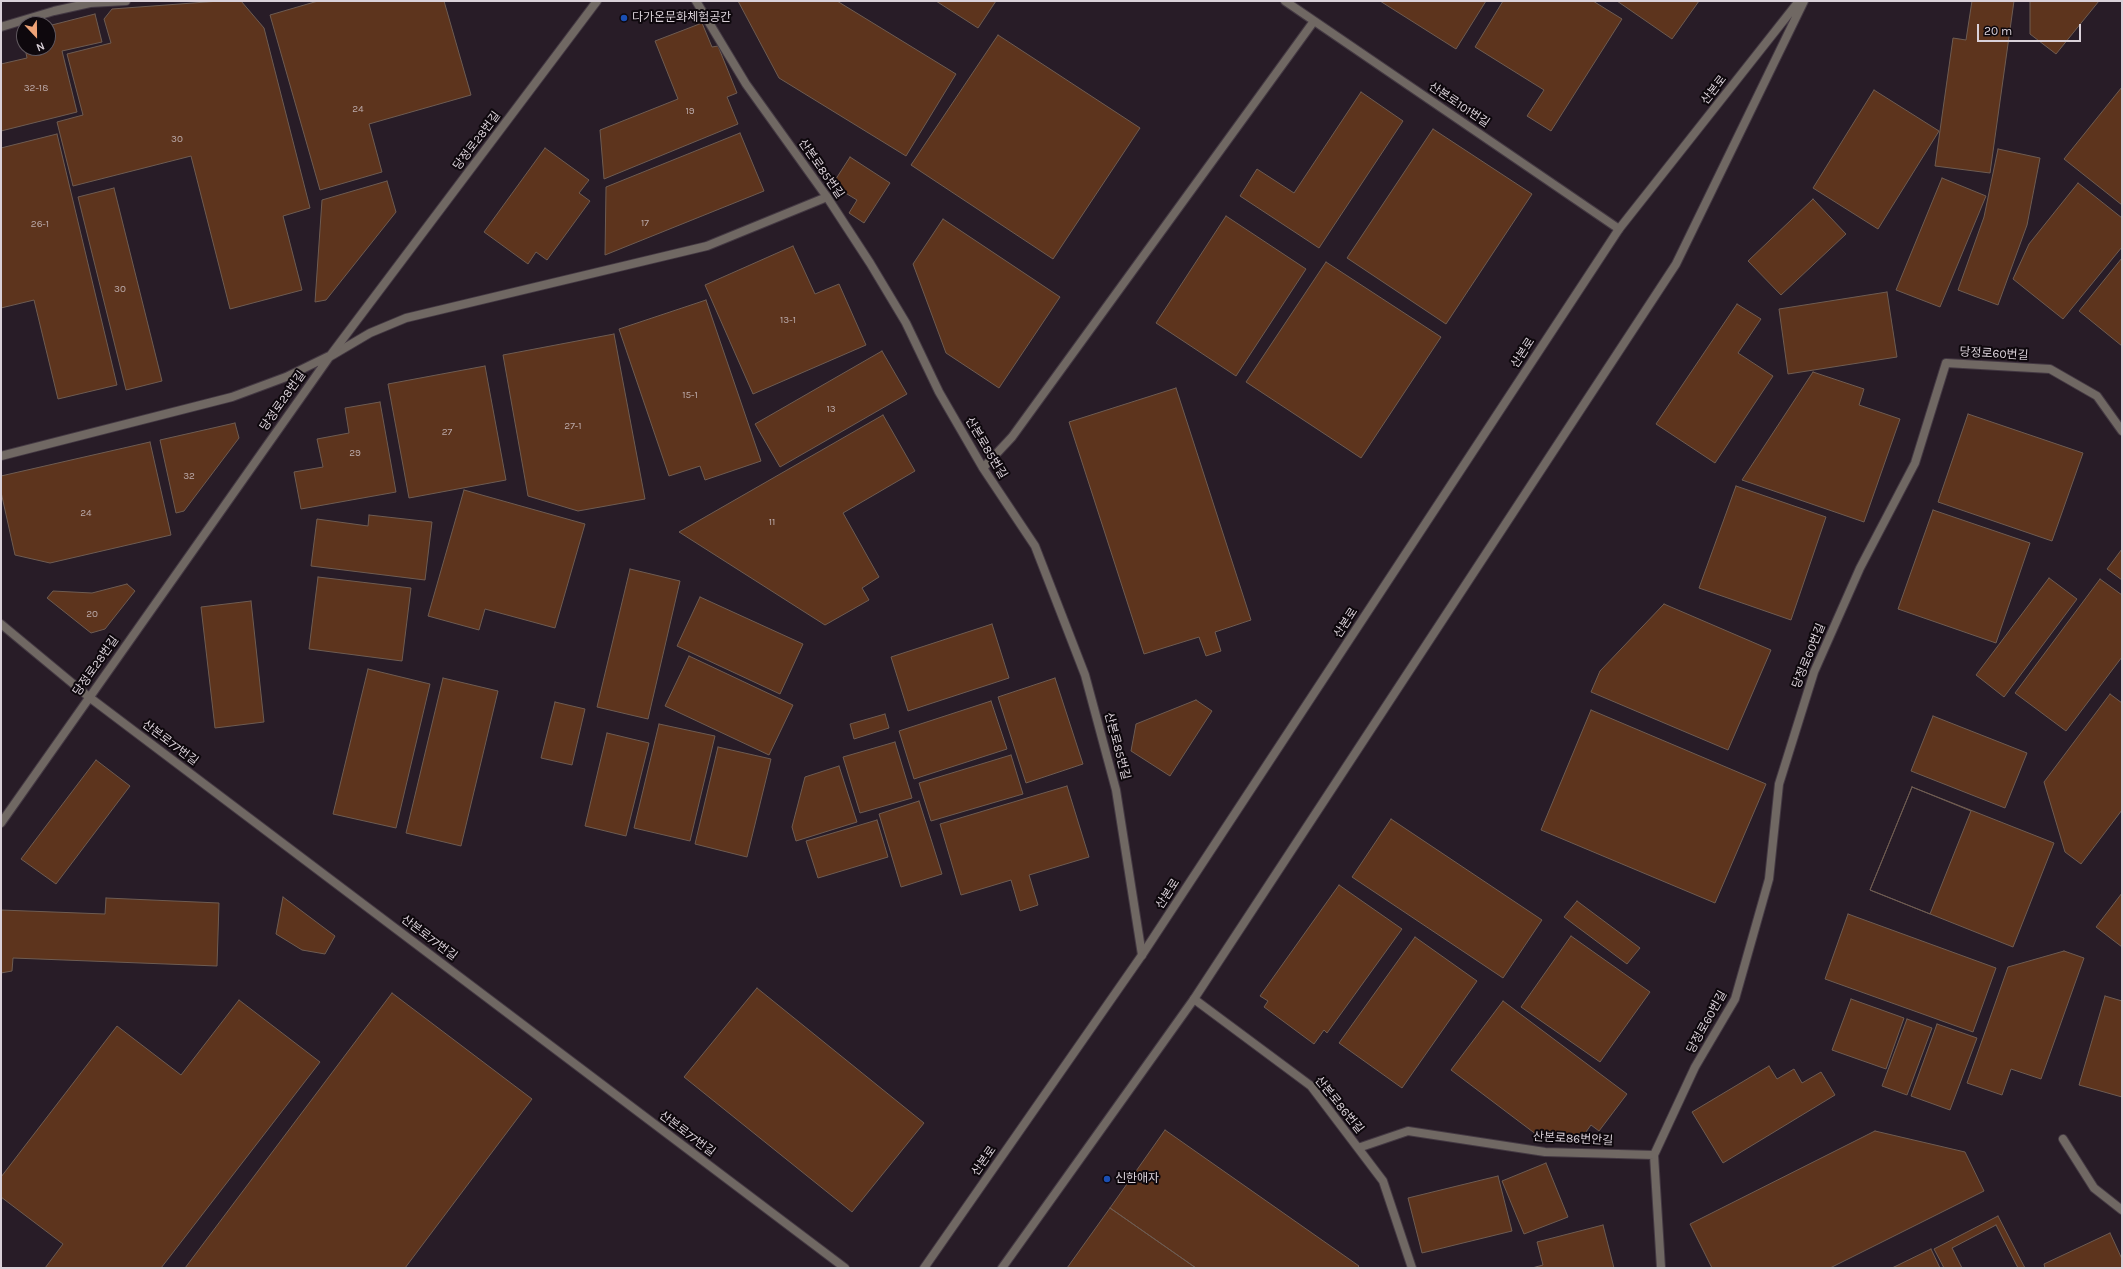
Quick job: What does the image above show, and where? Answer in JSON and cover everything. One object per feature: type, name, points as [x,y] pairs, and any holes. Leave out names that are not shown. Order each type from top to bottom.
[{"type":"street","points":[[1,27],[18,20],[83,5],[126,1]]},
{"type":"street","name":"당정로28번길","points":[[1,823],[330,356],[597,1]]},
{"type":"street","name":"산본로85번길","points":[[696,1],[746,84],[827,197],[906,323],[939,392],[983,468],[1035,546],[1085,675],[1116,790],[1142,955]]},
{"type":"street","name":"산본로101번길","points":[[1285,1],[1619,229]]},
{"type":"street","name":"산본로","points":[[924,1268],[1142,955],[1619,229],[1799,1]]},
{"type":"street","points":[[1002,1268],[1194,999],[1676,264],[1804,1]]},
{"type":"street","points":[[983,468],[1012,437],[1314,21]]},
{"type":"street","points":[[1,456],[232,397],[286,377],[330,356],[370,333],[406,318],[707,246],[827,197]]},
{"type":"street","name":"당정로60번길","points":[[1654,1155],[1695,1067],[1735,999],[1769,879],[1779,784],[1814,672],[1860,568],[1915,463],[1946,363],[2050,369],[2097,396],[2122,432]]},
{"type":"street","name":"산본로77번길","points":[[1,624],[89,697],[845,1268]]},
{"type":"street","name":"산본로86번길","points":[[1194,999],[1310,1086],[1383,1181],[1412,1268]]},
{"type":"street","name":"산본로86번안길","points":[[1358,1148],[1408,1131],[1545,1152],[1654,1155]]},
{"type":"street","points":[[2062,1139],[2094,1188],[2122,1210]]},
{"type":"street","points":[[1654,1155],[1661,1268]]},
{"type":"building","points":[[220,1],[241,1],[264,28],[310,208],[283,216],[302,290],[230,309],[191,156],[73,186],[57,122],[83,115],[67,54],[111,43],[104,19],[112,9]]},
{"type":"building","points":[[318,1],[444,1],[471,95],[369,124],[382,172],[320,190],[270,15]]},
{"type":"building","points":[[738,1],[837,1],[956,74],[906,156],[779,78]]},
{"type":"building","points":[[936,1],[996,1],[978,28]]},
{"type":"building","points":[[1380,1],[1486,1],[1456,49]]},
{"type":"building","points":[[1503,1],[1593,1],[1622,19],[1551,131],[1527,116],[1544,90],[1475,47]]},
{"type":"building","points":[[1617,1],[1699,1],[1672,39]]},
{"type":"building","points":[[1972,1],[2014,1],[1990,173],[1935,166],[1953,38],[1966,40]]},
{"type":"building","points":[[2030,1],[2099,1],[2056,54],[2030,34]]},
{"type":"building","points":[[95,14],[102,42],[62,51],[77,112],[1,131],[1,64],[27,58],[27,56],[56,56],[56,24]]},
{"type":"building","points":[[702,23],[712,47],[718,46],[737,93],[727,97],[738,124],[604,179],[600,130],[678,99],[655,41]]},
{"type":"building","points":[[998,35],[1140,128],[1053,259],[911,165]]},
{"type":"building","points":[[2122,87],[2122,205],[2064,159]]},
{"type":"building","points":[[1874,90],[1939,131],[1878,229],[1813,188]]},
{"type":"building","points":[[1361,92],[1403,121],[1319,248],[1240,196],[1257,169],[1294,193]]},
{"type":"building","points":[[1433,129],[1532,194],[1446,324],[1347,258]]},
{"type":"building","points":[[740,133],[764,191],[605,255],[606,187]]},
{"type":"building","points":[[57,134],[117,385],[58,399],[34,300],[1,308],[1,148]]},
{"type":"building","points":[[545,148],[589,180],[579,193],[590,201],[547,260],[536,252],[528,264],[484,232]]},
{"type":"building","points":[[1998,149],[2040,158],[2027,225],[1998,305],[1958,290],[1984,217]]},
{"type":"building","points":[[850,157],[890,183],[864,223],[849,213],[857,200],[832,185]]},
{"type":"building","points":[[1942,178],[1986,196],[1940,307],[1896,290]]},
{"type":"building","points":[[387,181],[396,212],[326,300],[315,302],[322,200]]},
{"type":"building","points":[[2078,183],[2122,218],[2122,247],[2063,319],[2013,279],[2029,244]]},
{"type":"building","points":[[114,188],[162,381],[126,390],[78,197]]},
{"type":"building","points":[[1813,199],[1846,234],[1781,295],[1748,261]]},
{"type":"building","points":[[1226,216],[1306,269],[1236,376],[1156,323]]},
{"type":"building","points":[[943,219],[1060,297],[999,388],[946,353],[913,264]]},
{"type":"building","points":[[793,246],[815,294],[839,284],[866,345],[753,394],[705,285]]},
{"type":"building","points":[[2122,258],[2122,346],[2079,311]]},
{"type":"building","points":[[1326,262],[1441,337],[1361,458],[1246,382]]},
{"type":"building","points":[[1887,292],[1897,357],[1788,374],[1779,309]]},
{"type":"building","points":[[706,300],[761,461],[705,480],[700,466],[669,476],[619,329]]},
{"type":"building","points":[[1737,304],[1761,319],[1738,353],[1773,376],[1715,463],[1656,424]]},
{"type":"building","points":[[614,334],[645,499],[578,511],[528,496],[503,355]]},
{"type":"building","points":[[882,351],[907,394],[780,467],[755,424]]},
{"type":"building","points":[[485,366],[506,480],[409,498],[388,384]]},
{"type":"building","points":[[1813,372],[1864,389],[1859,405],[1900,419],[1864,522],[1742,480]]},
{"type":"building","points":[[1176,388],[1251,620],[1215,632],[1221,651],[1206,656],[1199,637],[1144,654],[1069,422]]},
{"type":"building","points":[[380,402],[396,492],[301,509],[294,472],[323,467],[317,439],[349,433],[345,408]]},
{"type":"building","points":[[1968,414],[2083,453],[2052,541],[1938,502]]},
{"type":"building","points":[[883,415],[915,471],[843,513],[879,577],[862,588],[869,600],[825,625],[679,532]]},
{"type":"building","points":[[235,423],[239,438],[184,511],[176,513],[160,440]]},
{"type":"building","points":[[150,442],[171,535],[50,563],[15,555],[1,492],[1,476]]},
{"type":"building","points":[[1736,486],[1826,517],[1791,620],[1699,588]]},
{"type":"building","points":[[464,490],[585,524],[555,628],[485,609],[479,630],[428,616]]},
{"type":"building","points":[[1933,510],[2030,543],[1996,643],[1898,609]]},
{"type":"building","points":[[369,515],[432,522],[425,580],[311,566],[317,519],[368,526]]},
{"type":"building","points":[[2122,549],[2122,580],[2107,569]]},
{"type":"building","points":[[630,569],[680,581],[648,719],[597,707]]},
{"type":"building","points":[[318,577],[411,588],[402,661],[309,649]]},
{"type":"building","points":[[2049,578],[2077,599],[2004,697],[1976,675]]},
{"type":"building","points":[[2100,579],[2122,595],[2122,657],[2066,731],[2015,693]]},
{"type":"building","points":[[127,584],[135,591],[105,629],[91,633],[47,598],[53,591],[92,593]]},
{"type":"building","points":[[700,597],[803,644],[780,694],[677,646]]},
{"type":"building","points":[[251,601],[264,722],[215,728],[201,607]]},
{"type":"building","points":[[1664,604],[1771,650],[1728,750],[1591,692],[1600,671]]},
{"type":"building","points":[[992,624],[1009,678],[908,711],[891,657]]},
{"type":"building","points":[[689,656],[793,705],[769,755],[665,706]]},
{"type":"building","points":[[368,669],[430,684],[396,828],[333,814]]},
{"type":"building","points":[[443,678],[498,691],[461,846],[406,833]]},
{"type":"building","points":[[1055,678],[1083,764],[1026,783],[998,697]]},
{"type":"building","points":[[2110,694],[2122,703],[2122,810],[2081,864],[2065,852],[2044,782]]},
{"type":"building","points":[[1196,700],[1212,711],[1170,776],[1131,751],[1136,724]]},
{"type":"building","points":[[991,701],[1007,749],[914,779],[899,731]]},
{"type":"building","points":[[555,702],[585,709],[572,765],[541,758]]},
{"type":"building","points":[[1591,710],[1766,784],[1715,903],[1541,830]]},
{"type":"building","points":[[885,714],[889,728],[854,739],[850,724]]},
{"type":"building","points":[[1933,716],[2027,753],[2005,808],[1911,771]]},
{"type":"building","points":[[659,724],[715,736],[690,841],[634,828]]},
{"type":"building","points":[[607,733],[649,743],[626,836],[585,826]]},
{"type":"building","points":[[895,742],[912,798],[860,813],[843,757]]},
{"type":"building","points":[[718,747],[771,759],[747,857],[695,844]]},
{"type":"building","points":[[1011,755],[1023,794],[931,821],[919,783]]},
{"type":"building","points":[[96,760],[130,786],[56,884],[21,859]]},
{"type":"building","points":[[839,766],[857,822],[796,841],[792,827],[805,777]]},
{"type":"building","points":[[1067,786],[1089,857],[1029,875],[1038,905],[1020,911],[1011,880],[961,895],[940,824]]},
{"type":"building","points":[[1912,787],[1971,811],[1930,914],[1870,890]]},
{"type":"building","points":[[1912,787],[2054,843],[2013,947],[1870,890]]},
{"type":"building","points":[[919,801],[942,874],[901,887],[879,814]]},
{"type":"building","points":[[1391,819],[1542,920],[1503,978],[1352,877]]},
{"type":"building","points":[[877,820],[888,857],[818,878],[806,841]]},
{"type":"building","points":[[1339,885],[1402,929],[1327,1033],[1324,1030],[1314,1044],[1264,1007],[1268,1001],[1260,996]]},
{"type":"building","points":[[2122,893],[2122,947],[2096,927]]},
{"type":"building","points":[[283,897],[335,936],[325,954],[302,950],[276,934]]},
{"type":"building","points":[[106,898],[219,903],[217,966],[13,958],[12,971],[1,973],[1,910],[105,914]]},
{"type":"building","points":[[1577,901],[1640,948],[1627,964],[1564,917]]},
{"type":"building","points":[[1848,914],[1996,968],[1973,1032],[1825,979]]},
{"type":"building","points":[[1571,936],[1650,992],[1600,1062],[1521,1007]]},
{"type":"building","points":[[1415,937],[1477,981],[1402,1088],[1339,1043]]},
{"type":"building","points":[[2064,951],[2084,958],[2041,1079],[2011,1069],[2002,1095],[1967,1083],[2008,967]]},
{"type":"building","points":[[757,988],[924,1123],[852,1212],[684,1077]]},
{"type":"building","points":[[392,993],[532,1099],[405,1268],[185,1268]]},
{"type":"building","points":[[2105,996],[2122,1001],[2122,1097],[2079,1085]]},
{"type":"building","points":[[1851,999],[1904,1018],[1886,1069],[1832,1050]]},
{"type":"building","points":[[239,1000],[320,1062],[161,1268],[45,1268],[63,1244],[1,1197],[1,1177],[117,1026],[181,1075]]},
{"type":"building","points":[[1503,1001],[1627,1094],[1599,1131],[1591,1125],[1583,1136],[1537,1135],[1451,1070]]},
{"type":"building","points":[[1907,1019],[1932,1028],[1907,1095],[1882,1086]]},
{"type":"building","points":[[1937,1024],[1977,1038],[1950,1110],[1911,1096]]},
{"type":"building","points":[[1769,1066],[1777,1079],[1794,1069],[1802,1083],[1821,1072],[1835,1095],[1723,1163],[1692,1112]]},
{"type":"building","points":[[1165,1130],[1359,1266],[1357,1268],[1196,1268],[1110,1208]]},
{"type":"building","points":[[1875,1131],[1965,1152],[1984,1191],[1830,1268],[1712,1268],[1690,1224]]},
{"type":"building","points":[[1546,1163],[1568,1217],[1524,1234],[1502,1181]]},
{"type":"building","points":[[1498,1176],[1512,1231],[1422,1253],[1408,1198]]},
{"type":"building","points":[[1110,1208],[1196,1268],[1067,1268]]},
{"type":"building","points":[[1998,1216],[2025,1268],[1944,1268],[1934,1249]]},
{"type":"building","points":[[1603,1225],[1614,1268],[1532,1268],[1543,1265],[1537,1242]]},
{"type":"building","points":[[1996,1225],[2018,1268],[1962,1268],[1952,1248]]},
{"type":"building","points":[[2110,1233],[2122,1259],[2122,1268],[2045,1268],[2044,1264]]},
{"type":"building","points":[[1931,1249],[1940,1268],[1892,1268]]},
{"type":"place","name":"다가온문화체험공간","points":[[624,18]]},
{"type":"place","name":"신한애자","points":[[1107,1179]]}]
